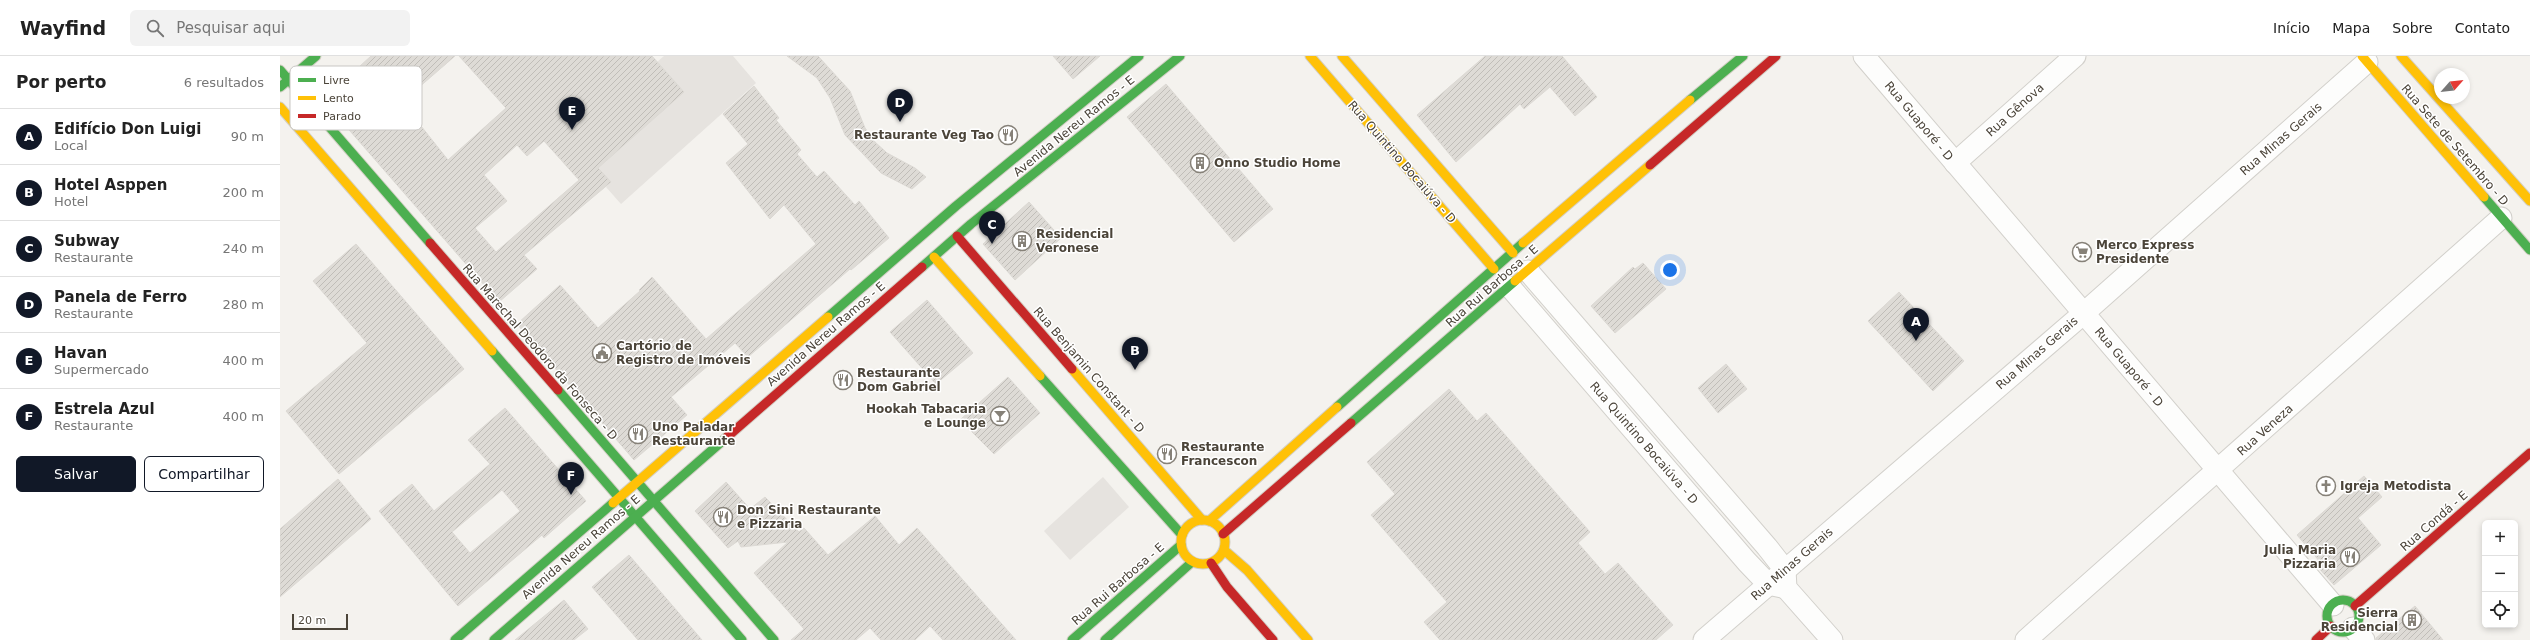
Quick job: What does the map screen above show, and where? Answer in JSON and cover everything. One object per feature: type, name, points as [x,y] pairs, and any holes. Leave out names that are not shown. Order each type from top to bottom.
[{"type":"street","points":[[304,66],[316,56]]},
{"type":"street","name":"Avenida Nereu Ramos - E","points":[[455,640],[956,206],[1139,56]]},
{"type":"street","name":"Avenida Nereu Ramos - E","points":[[494,640],[957,236],[1180,56]]},
{"type":"street","name":"Rua Quintino Bocaiúva - D","points":[[1310,56],[1494,269]]},
{"type":"street","name":"Rua Quintino Bocaiúva - D","points":[[1342,56],[1513,253]]},
{"type":"street","name":"Rua Rui Barbosa - E","points":[[1206,520],[1653,131],[1744,56]]},
{"type":"street","name":"Rua Rui Barbosa - E","points":[[1224,534],[1776,56]]},
{"type":"street","name":"Rua Guaporé - D","points":[[1864,56],[2333,605]]},
{"type":"street","name":"Rua Gênova","points":[[1955,163],[2075,56]]},
{"type":"street","name":"Rua Sete de Setembro - D","points":[[2401,56],[2529,197]]},
{"type":"street","name":"Rua Sete de Setembro - D","points":[[2365,59],[2530,250]]},
{"type":"street","name":"Rua Minas Gerais","points":[[1704,640],[1780,581],[2084,313],[2365,59]]},
{"type":"street","name":"Rua Marechal Deodoro da Fonseca - D","points":[[280,70],[290,82]]},
{"type":"street","points":[[280,87],[288,80]]},
{"type":"street","points":[[280,107],[290,119]]},
{"type":"street","points":[[300,130],[742,640]]},
{"type":"street","name":"Rua Marechal Deodoro da Fonseca - D","points":[[332,130],[774,640]]},
{"type":"street","name":"Rua Veneza","points":[[2026,640],[2218,472],[2502,218]]},
{"type":"street","name":"Rua Benjamin Constant - D","points":[[957,236],[989,279],[1206,520]]},
{"type":"street","points":[[934,257],[972,294],[1182,535]]},
{"type":"street","name":"Rua Quintino Bocaiúva - D","points":[[1528,271],[1767,547],[1780,581]]},
{"type":"street","name":"Rua Quintino Bocaiúva - D","points":[[1510,287],[1685,490],[1780,581],[1832,640]]},
{"type":"street","name":"Rua Condá - E","points":[[2355,606],[2530,453]]},
{"type":"street","points":[[1685,490],[1704,473]]},
{"type":"street","points":[[1206,520],[1220,529],[1224,534],[1224,550],[1216,560],[1210,563],[1204,565],[1192,562],[1182,552],[1182,535],[1190,524],[1206,520]]},
{"type":"street","name":"Rua Rui Barbosa - E","points":[[1072,640],[1181,545]]},
{"type":"street","points":[[1224,550],[1247,570],[1308,640]]},
{"type":"street","points":[[1105,640],[1192,562]]},
{"type":"street","points":[[1210,563],[1227,587],[1273,640]]},
{"type":"street","points":[[2345,601],[2355,606],[2358,617],[2358,634],[2344,632],[2331,626],[2328,613],[2333,605],[2345,601]]},
{"type":"street","points":[[2316,640],[2331,626]]},
{"type":"shaded area","points":[[664,56],[733,56],[756,83],[621,204],[606,187],[611,182],[598,168],[684,92],[657,62]]},
{"type":"shaded area","points":[[1103,477],[1129,507],[1070,560],[1044,531]]},
{"type":"building","points":[[371,56],[455,56],[422,85],[422,66],[360,66]]},
{"type":"building","points":[[459,56],[652,56],[684,92],[598,168],[611,182],[524,255],[537,269],[499,302],[349,130],[422,130],[422,127],[448,160],[506,108]],"holes":[[[544,141],[579,180],[496,252],[475,228],[507,201],[484,175],[517,145],[527,156]]]},
{"type":"building","points":[[787,56],[818,56],[850,91],[865,128],[875,142],[887,153],[915,168],[926,177],[912,189],[881,173],[845,135],[830,98],[817,78]]},
{"type":"building","points":[[1053,56],[1100,56],[1073,79]]},
{"type":"building","points":[[1485,56],[1562,56],[1597,97],[1575,116],[1550,87],[1524,109],[1520,104],[1456,162],[1417,115]]},
{"type":"building","name":"Onno Studio Home","points":[[1166,84],[1273,209],[1234,242],[1127,117]]},
{"type":"building","points":[[754,86],[779,118],[776,120],[801,150],[797,154],[817,177],[824,171],[855,205],[859,201],[889,238],[851,270],[850,269],[748,357],[735,343],[671,397],[687,415],[634,460],[517,324],[560,285],[598,328],[640,291],[639,290],[652,277],[706,339],[816,244],[784,205],[770,219],[726,163],[748,144],[723,114]]},
{"type":"building","name":"Residencial Veronese","points":[[1029,202],[1061,238],[1015,280],[983,244]]},
{"type":"building","points":[[356,244],[464,369],[339,474],[286,411],[367,343],[313,281]]},
{"type":"building","points":[[1643,263],[1666,289],[1615,333],[1591,306],[1633,267],[1635,269]]},
{"type":"building","points":[[1899,292],[1964,361],[1933,391],[1868,321]]},
{"type":"building","points":[[927,300],[973,353],[936,384],[890,332]]},
{"type":"building","points":[[1726,364],[1747,389],[1718,413],[1698,388]]},
{"type":"building","name":"Hookah Tabacaria e Lounge","points":[[1008,377],[1040,413],[994,454],[960,420]]},
{"type":"building","points":[[1449,389],[1477,421],[1486,413],[1590,532],[1578,543],[1605,574],[1618,563],[1673,625],[1656,640],[1440,640],[1424,622],[1447,602],[1371,515],[1395,494],[1367,462]]},
{"type":"building","points":[[505,408],[586,501],[544,538],[542,535],[458,606],[379,511],[412,484],[434,511],[490,464],[468,440]],"holes":[[[502,490],[520,511],[470,553],[452,532]]]},
{"type":"building","points":[[2364,476],[2382,497],[2358,518],[2381,545],[2334,585],[2317,566],[2321,563],[2297,535]]},
{"type":"building","points":[[338,479],[371,519],[280,597],[280,529]]},
{"type":"building","points":[[726,482],[750,509],[765,497],[799,532],[804,528],[828,555],[875,516],[899,545],[917,528],[1016,640],[943,640],[930,626],[915,640],[881,640],[870,628],[856,640],[791,640],[804,629],[754,573],[788,542],[741,547],[738,541],[728,548],[695,511]]},
{"type":"building","points":[[629,555],[702,640],[638,640],[592,587]]},
{"type":"building","points":[[564,600],[588,629],[574,640],[515,640]]},
{"type":"building","name":"Sierra Residencial","points":[[2415,606],[2443,640],[2376,640],[2376,638]]},
{"type":"traffic: fast","points":[[304,66],[316,56]]},
{"type":"traffic: fast","points":[[828,317],[956,206],[1139,56]]},
{"type":"traffic: fast","points":[[922,267],[971,224],[1180,56]]},
{"type":"traffic: fast","points":[[1690,100],[1743,56]]},
{"type":"traffic: fast","points":[[280,70],[290,82]]},
{"type":"traffic: fast","points":[[280,87],[290,78]]},
{"type":"traffic: fast","points":[[332,130],[430,243]]},
{"type":"traffic: fast","points":[[2484,197],[2530,250]]},
{"type":"traffic: fast","points":[[1337,407],[1523,243]]},
{"type":"traffic: fast","points":[[1351,423],[1515,281]]},
{"type":"traffic: fast","points":[[492,351],[742,640]]},
{"type":"traffic: fast","points":[[1040,376],[1182,535]]},
{"type":"traffic: fast","points":[[558,390],[774,640]]},
{"type":"traffic: fast","points":[[494,640],[727,437]]},
{"type":"traffic: fast","points":[[455,640],[613,503]]},
{"type":"traffic: fast","points":[[1072,640],[1181,545]]},
{"type":"traffic: fast","points":[[1105,640],[1192,562]]},
{"type":"traffic: fast","points":[[2343,600],[2354,605],[2359,616],[2354,627],[2343,632],[2332,627],[2327,616],[2332,605],[2343,600]]},
{"type":"traffic: slow","points":[[1310,56],[1494,269]]},
{"type":"traffic: slow","points":[[1342,56],[1513,253]]},
{"type":"traffic: slow","points":[[2362,56],[2484,197]]},
{"type":"traffic: slow","points":[[2401,56],[2530,201]]},
{"type":"traffic: slow","points":[[1523,243],[1690,100]]},
{"type":"traffic: slow","points":[[280,107],[290,119]]},
{"type":"traffic: slow","points":[[300,130],[492,351]]},
{"type":"traffic: slow","points":[[1515,281],[1650,165]]},
{"type":"traffic: slow","points":[[934,257],[1040,376]]},
{"type":"traffic: slow","points":[[613,503],[828,317]]},
{"type":"traffic: slow","points":[[1072,369],[1202,520]]},
{"type":"traffic: slow","points":[[1209,521],[1337,407]]},
{"type":"traffic: slow","points":[[1199,520],[1207,520],[1219,526],[1225,538],[1225,542],[1225,546],[1219,558],[1207,564],[1199,564],[1187,558],[1181,546],[1181,538],[1187,526],[1199,520]]},
{"type":"traffic: slow","points":[[1224,550],[1247,570],[1308,640]]},
{"type":"traffic: jam","points":[[1650,165],[1776,56]]},
{"type":"traffic: jam","points":[[957,236],[1072,369]]},
{"type":"traffic: jam","points":[[430,243],[558,390]]},
{"type":"traffic: jam","points":[[727,437],[922,267]]},
{"type":"traffic: jam","points":[[1223,534],[1351,423]]},
{"type":"traffic: jam","points":[[2355,606],[2530,453]]},
{"type":"traffic: jam","points":[[1211,563],[1227,587],[1273,640]]},
{"type":"traffic: jam","points":[[2316,640],[2331,626]]},
{"type":"place","name":"Panela de Ferro","points":[[900,122]]},
{"type":"place","name":"Havan","points":[[572,130]]},
{"type":"place","name":"Restaurante Veg Tao","points":[[1008,135]]},
{"type":"place","name":"Onno Studio Home","points":[[1200,163]]},
{"type":"place","name":"Residencial Veronese","points":[[1022,241]]},
{"type":"place","name":"Subway","points":[[992,244]]},
{"type":"place","name":"Merco Express Presidente","points":[[2082,252]]},
{"type":"place","name":"Edifício Don Luigi","points":[[1916,341]]},
{"type":"place","name":"Cartório de Registro de Imóveis","points":[[602,353]]},
{"type":"place","name":"Hotel Asppen","points":[[1135,370]]},
{"type":"place","name":"Restaurante Dom Gabriel","points":[[843,380]]},
{"type":"place","name":"Hookah Tabacaria e Lounge","points":[[1000,416]]},
{"type":"place","name":"Uno Paladar Restaurante","points":[[638,434]]},
{"type":"place","name":"Restaurante Francescon","points":[[1167,454]]},
{"type":"place","name":"Igreja Metodista","points":[[2326,486]]},
{"type":"place","name":"Estrela Azul","points":[[571,495]]},
{"type":"place","name":"Don Sini Restaurante e Pizzaria","points":[[723,517]]},
{"type":"place","name":"Julia Maria Pizzaria","points":[[2350,557]]},
{"type":"place","name":"Sierra Residencial","points":[[2412,620]]}]
